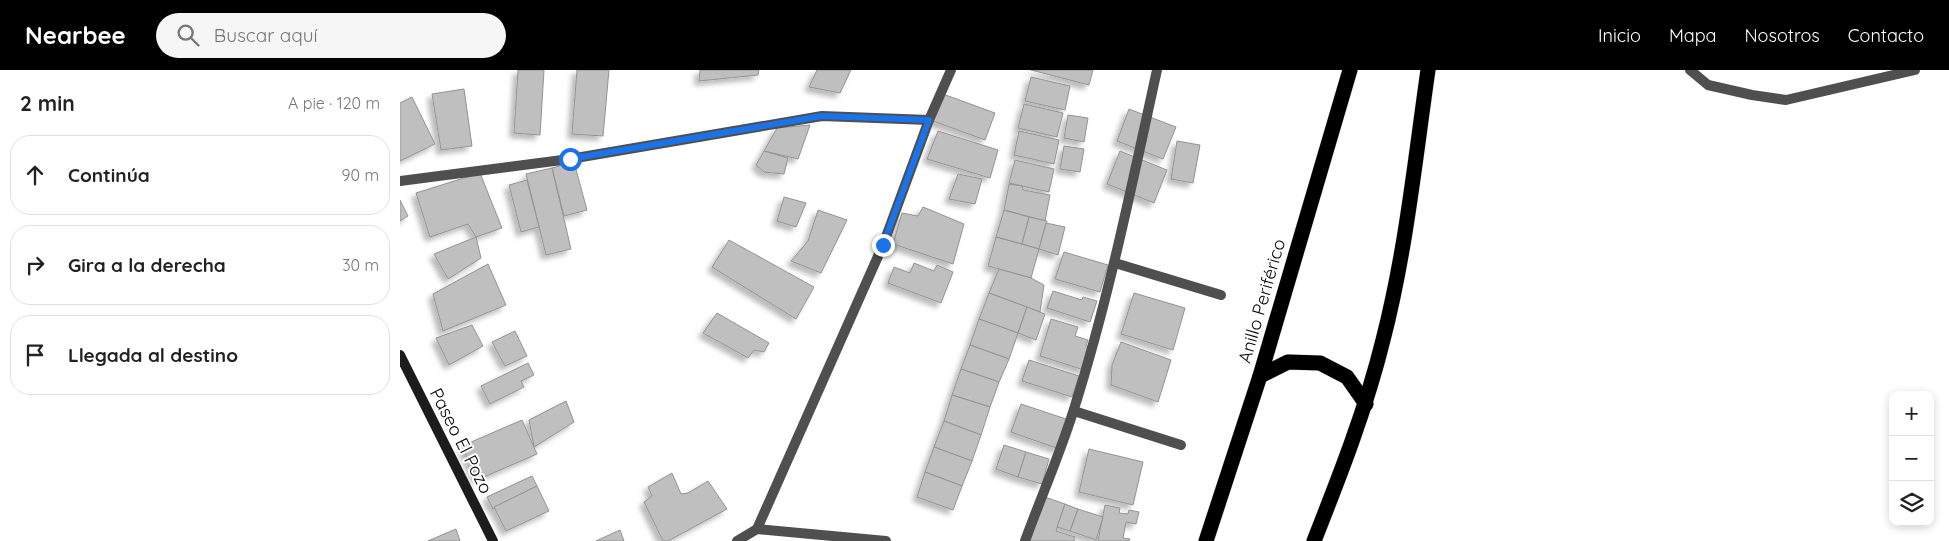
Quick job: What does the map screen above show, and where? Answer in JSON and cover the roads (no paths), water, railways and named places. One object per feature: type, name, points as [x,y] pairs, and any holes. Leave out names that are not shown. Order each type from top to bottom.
[{"type":"highway","name":"Anillo Periférico","points":[[1206,541],[1260,376],[1350,70]]},
{"type":"highway","points":[[1314,541],[1366,404],[1384,339],[1403,249],[1428,70]]},
{"type":"highway","points":[[1260,376],[1288,362],[1320,363],[1347,378],[1366,404]]},
{"type":"street","points":[[737,541],[757,529],[883,245],[929,120],[951,70]]},
{"type":"street","points":[[1025,541],[1074,410],[1115,263],[1157,70]]},
{"type":"street","points":[[1690,70],[1708,85],[1752,95],[1786,100],[1915,70]]},
{"type":"street","points":[[400,181],[570,159],[822,116],[929,120]]},
{"type":"street","points":[[1115,263],[1222,295]]},
{"type":"street","name":"Paseo El Pozo","points":[[400,355],[493,541]]},
{"type":"street","points":[[1074,410],[1181,445]]},
{"type":"street","points":[[757,529],[882,541]]}]
